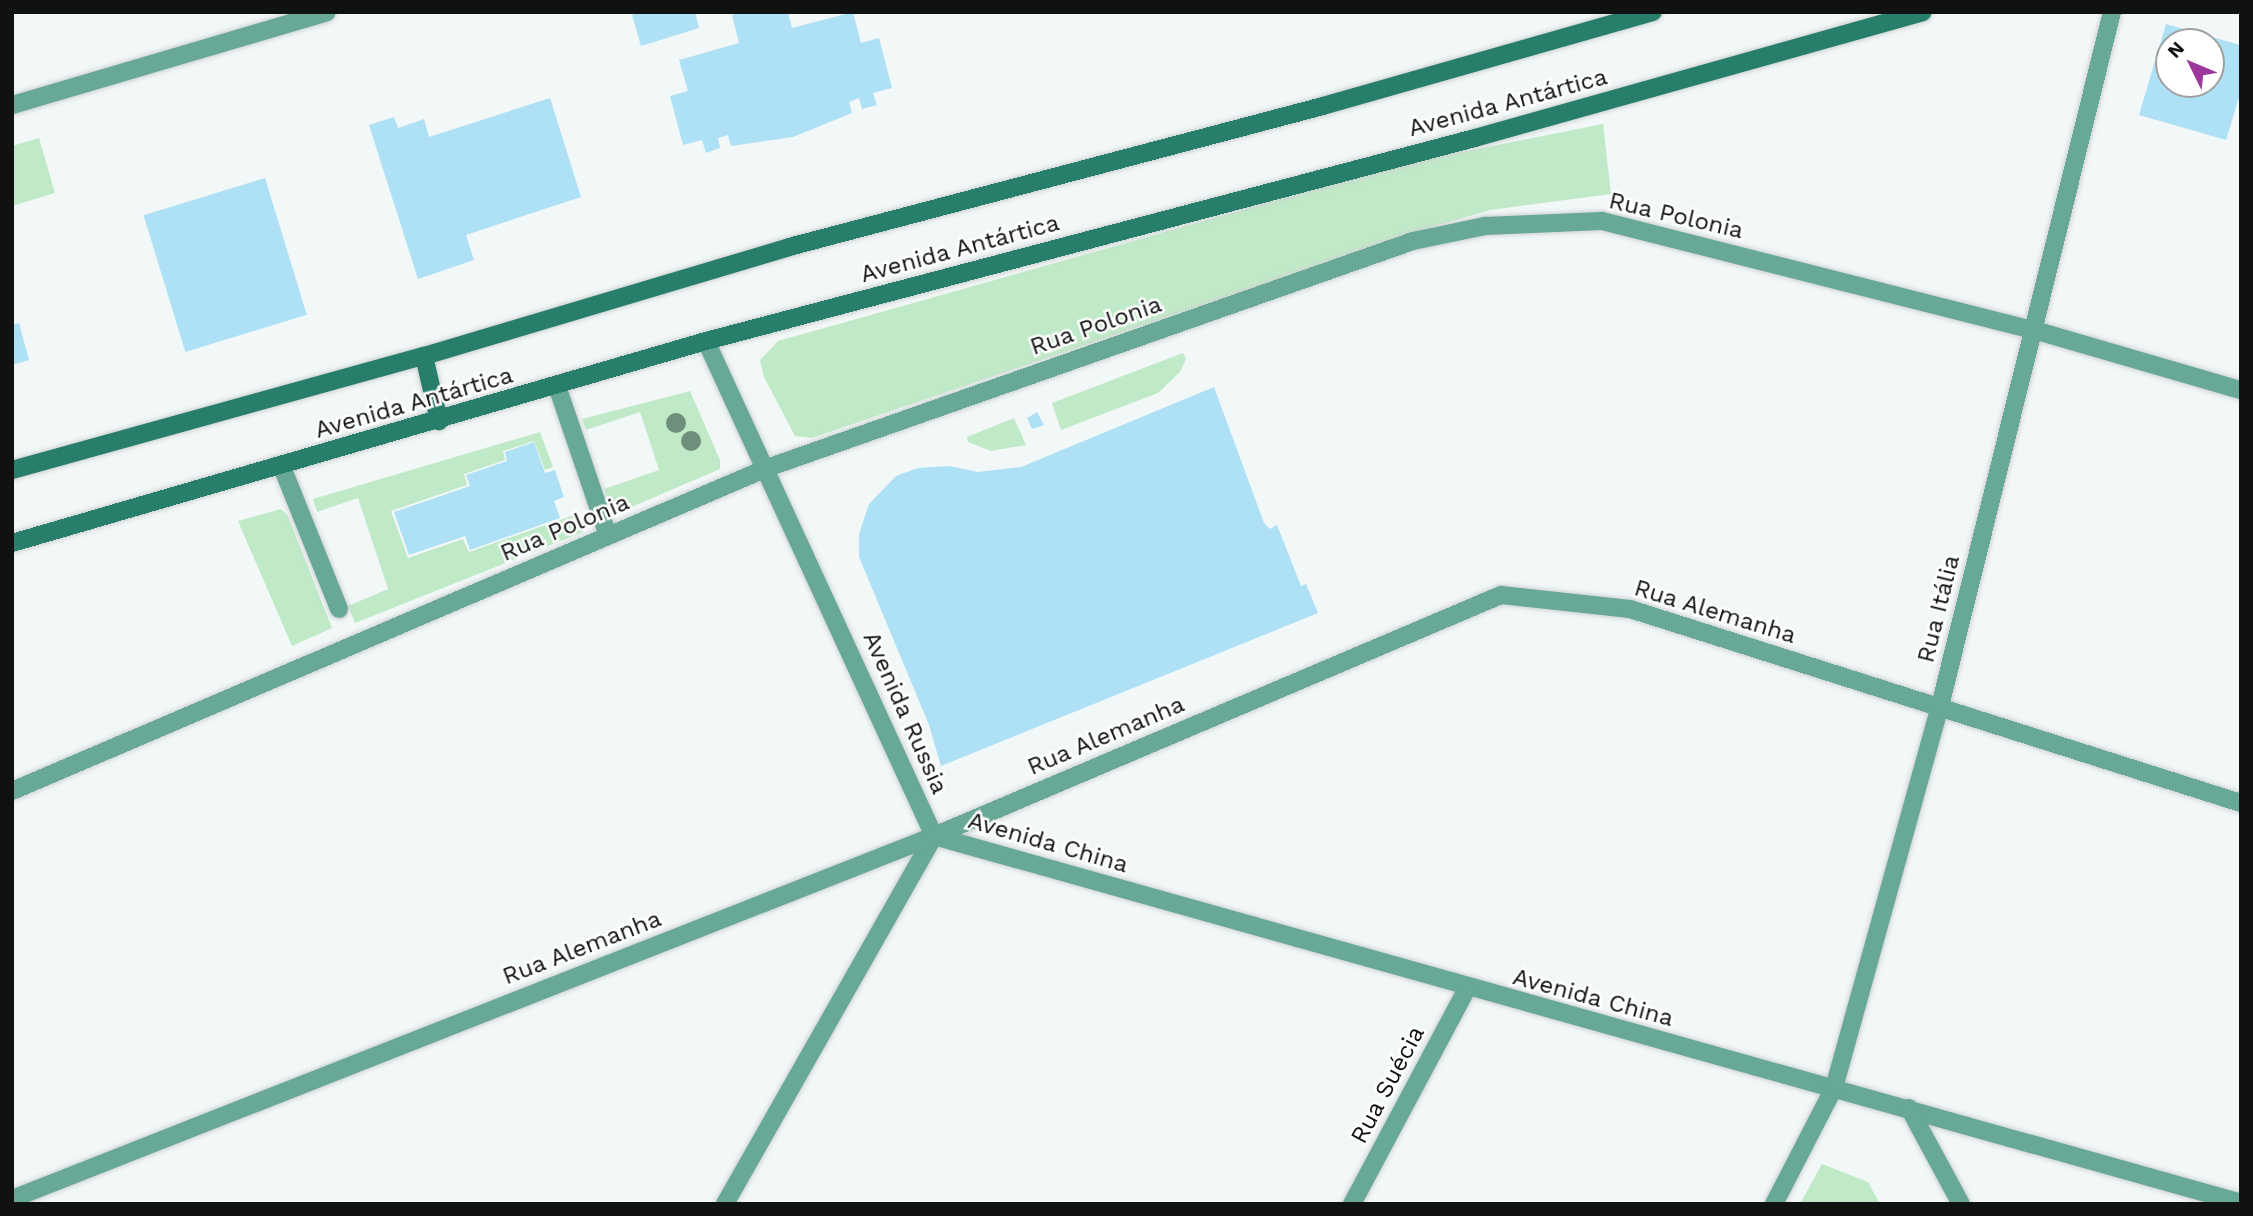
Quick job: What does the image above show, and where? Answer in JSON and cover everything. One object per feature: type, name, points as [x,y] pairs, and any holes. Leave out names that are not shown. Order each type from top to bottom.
[{"type":"main road","name":"Avenida Antártica","points":[[12,470],[424,356],[789,247],[1310,110],[1653,12]]},
{"type":"main road","name":"Avenida Antártica","points":[[12,543],[282,467],[706,341],[1462,142],[1923,12]]},
{"type":"main road","points":[[424,356],[439,421]]},
{"type":"street","points":[[12,105],[327,12]]},
{"type":"street","name":"Rua Itália","points":[[1774,1204],[1834,1088],[1939,709],[2112,12]]},
{"type":"street","name":"Rua Polonia","points":[[12,791],[767,468],[1413,241],[1485,226],[1602,221],[2034,330],[2241,390]]},
{"type":"street","name":"Avenida Russia","points":[[706,341],[767,468],[934,836]]},
{"type":"street","points":[[557,386],[608,536]]},
{"type":"street","points":[[282,467],[340,609]]},
{"type":"street","name":"Rua Alemanha","points":[[12,1199],[934,836],[1501,595],[1630,608],[1939,709],[2241,803]]},
{"type":"street","points":[[725,1204],[934,836]]},
{"type":"street","name":"Avenida China","points":[[934,836],[1467,989],[1909,1108],[2241,1203]]},
{"type":"street","name":"Rua Suécia","points":[[1353,1204],[1467,989]]},
{"type":"street","points":[[1909,1108],[1961,1204]]},
{"type":"green space","points":[[1603,124],[1611,194],[1490,210],[1428,228],[812,438],[795,436],[764,377],[760,360],[778,341],[1417,161]]},
{"type":"green space","points":[[39,138],[55,193],[12,206],[12,146]]},
{"type":"green space","points":[[1183,353],[1186,359],[1180,372],[1158,393],[1061,430],[1052,403]]},
{"type":"green space","points":[[690,391],[720,460],[720,469],[613,515],[604,489],[659,470],[640,412],[586,430],[582,419]]},
{"type":"green space","points":[[1014,418],[1026,445],[991,451],[968,442],[967,437]]},
{"type":"green space","points":[[540,432],[553,467],[545,470],[534,441],[503,451],[505,460],[464,474],[467,485],[391,511],[408,558],[463,539],[469,552],[577,514],[583,532],[355,623],[348,606],[388,589],[358,498],[317,512],[313,499]]},
{"type":"green space","points":[[281,509],[288,516],[332,628],[292,646],[238,521]]},
{"type":"green space","points":[[1822,1164],[1868,1182],[1880,1204],[1800,1204]]},
{"type":"building","points":[[641,12],[695,12],[699,28],[641,46],[632,15]]},
{"type":"building","points":[[742,12],[788,12],[792,28],[853,12],[861,43],[879,38],[892,88],[873,93],[877,105],[862,109],[859,98],[849,102],[852,113],[793,137],[731,146],[728,135],[718,138],[720,148],[706,153],[702,140],[683,145],[670,96],[688,91],[679,60],[739,43],[732,15]]},
{"type":"building","points":[[2225,41],[2240,45],[2241,91],[2226,140],[2139,115],[2155,61],[2155,98],[2225,98]]},
{"type":"building","points":[[550,98],[581,197],[466,235],[474,260],[418,279],[369,125],[394,117],[398,128],[424,119],[429,137]]},
{"type":"building","points":[[265,178],[307,315],[185,352],[144,215]]},
{"type":"building","points":[[19,323],[29,360],[12,365],[12,325]]},
{"type":"building","points":[[1214,387],[1264,523],[1270,529],[1277,525],[1301,586],[1306,584],[1318,613],[941,766],[929,725],[859,557],[859,534],[869,504],[896,476],[918,468],[949,466],[978,472],[1021,467]]},
{"type":"building","points":[[1037,412],[1044,425],[1032,429],[1027,418]]},
{"type":"building","points":[[534,442],[545,473],[555,470],[564,497],[554,501],[560,518],[470,550],[465,536],[409,555],[394,512],[470,486],[466,475],[507,461],[505,452]]}]
